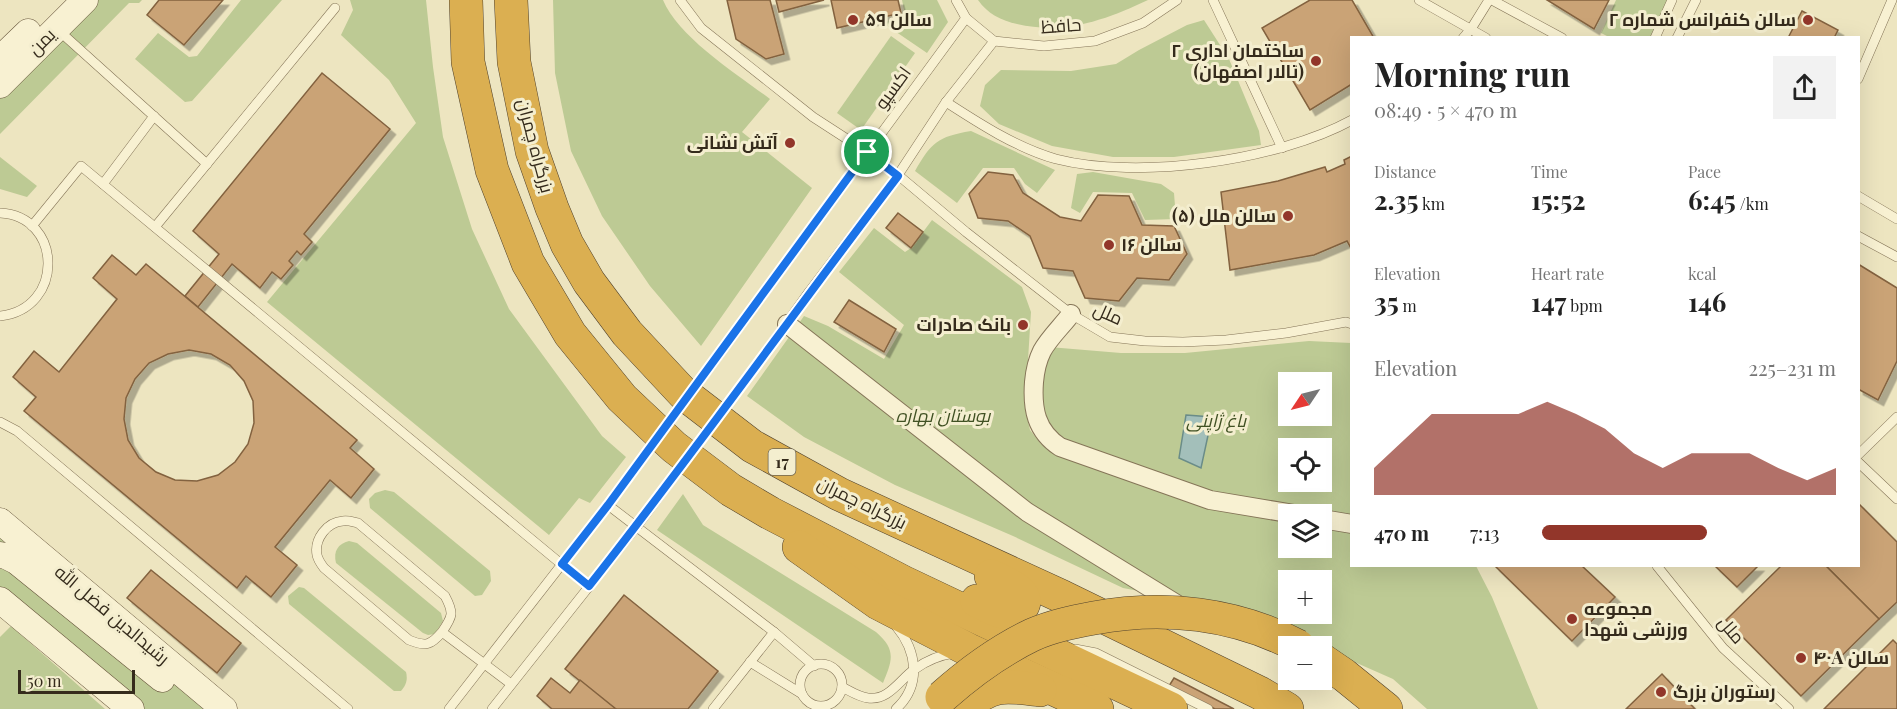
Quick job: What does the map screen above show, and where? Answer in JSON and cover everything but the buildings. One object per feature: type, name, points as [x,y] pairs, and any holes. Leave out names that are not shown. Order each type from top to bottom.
[{"type":"highway","points":[[466,0],[468,62],[492,170],[528,262],[570,334],[622,398],[674,447],[731,490],[811,556],[878,603],[969,650],[1097,709]]},
{"type":"highway","name":"بزرگراه چمران","points":[[511,0],[514,62],[532,152],[567,244],[589,282],[627,333],[683,393],[753,446],[839,494],[1063,597],[1260,693],[1287,709]]},
{"type":"highway","points":[[731,490],[903,582],[1171,709]]},
{"type":"highway","points":[[903,582],[970,598],[1004,612],[1017,612],[1024,602],[1022,595],[1017,591],[920,531]]},
{"type":"highway","points":[[945,705],[965,678],[996,655],[1033,635],[1070,623],[1110,615],[1172,612],[1214,616],[1240,622],[1278,637]]},
{"type":"highway","points":[[1332,667],[1386,709]]},
{"type":"highway","points":[[945,705],[1007,686],[1060,693]]},
{"type":"main road","name":"یمن","points":[[0,59],[60,0]]},
{"type":"main road","name":"یمن","points":[[0,85],[85,0]]},
{"type":"main road","name":"رشیدالدین فضل الله","points":[[0,521],[225,709]]},
{"type":"main road","points":[[0,555],[16,561],[199,709]]},
{"type":"main road","points":[[2,600],[131,709]]},
{"type":"street","points":[[1071,314],[1044,347],[1035,371],[1033,397],[1036,418],[1051,441],[1060,447],[1210,500],[1278,511]]},
{"type":"street","points":[[787,324],[1027,512],[1221,632]]},
{"type":"street","points":[[1332,521],[1350,524]]},
{"type":"lane","points":[[680,0],[701,28],[813,117],[867,152]]},
{"type":"lane","points":[[492,709],[636,526],[751,374],[809,292],[898,176],[946,102],[994,41],[966,18],[956,0]]},
{"type":"lane","name":"حافظ","points":[[994,41],[1044,46],[1095,40],[1143,23],[1177,0]]},
{"type":"lane","points":[[1213,0],[1282,148]]},
{"type":"lane","points":[[1419,0],[1483,36]]},
{"type":"lane","points":[[1465,36],[1491,0],[1558,36]]},
{"type":"lane","points":[[1656,36],[1672,0]]},
{"type":"lane","points":[[1678,36],[1696,0]]},
{"type":"lane","points":[[1860,74],[1892,0]]},
{"type":"lane","points":[[155,227],[335,8]]},
{"type":"lane","name":"اکسپو","points":[[448,709],[608,505],[966,18]]},
{"type":"lane","points":[[56,29],[207,164]]},
{"type":"lane","points":[[946,102],[1021,146],[1056,159],[1130,167],[1238,158],[1282,148],[1350,121]]},
{"type":"lane","points":[[103,184],[154,116]]},
{"type":"lane","name":"ملل","points":[[867,152],[1071,314],[1110,337],[1164,342],[1226,340],[1350,322]]},
{"type":"lane","points":[[32,226],[81,166],[589,586]]},
{"type":"lane","points":[[1860,197],[1897,219]]},
{"type":"lane","points":[[0,213],[19,217],[32,226],[42,238],[48,253],[49,269],[45,284],[37,298],[25,308],[10,315],[0,316]]},
{"type":"lane","points":[[1860,237],[1897,257]]},
{"type":"lane","points":[[1860,453],[1897,417]]},
{"type":"lane","points":[[0,422],[26,439],[348,709]]},
{"type":"lane","points":[[1860,464],[1897,499]]},
{"type":"lane","points":[[608,505],[814,666]]},
{"type":"lane","points":[[345,520],[358,523],[436,588],[451,607],[451,618],[442,632],[433,642],[421,645],[409,640],[332,576],[317,556],[317,544],[323,532],[332,523],[345,520]]},
{"type":"lane","name":"ملل","points":[[1658,567],[1723,648],[1789,709]]},
{"type":"lane","points":[[1063,597],[1077,613],[1096,625]]},
{"type":"lane","points":[[878,603],[901,631],[912,652],[914,669],[911,692],[896,709]]},
{"type":"lane","points":[[442,632],[511,684]]},
{"type":"lane","points":[[713,709],[774,633]]},
{"type":"lane","points":[[1043,649],[1070,648],[1096,653],[1208,709]]},
{"type":"lane","points":[[842,687],[869,698],[880,696],[888,693],[914,669],[948,654],[969,650]]},
{"type":"lane","points":[[750,662],[802,694],[811,704],[826,708],[836,700],[842,687],[841,680],[828,666],[814,666],[808,669],[801,680],[802,694]]},
{"type":"green space","points":[[96,0],[142,0],[139,3],[129,3],[0,134],[0,97]]},
{"type":"green space","points":[[241,0],[282,0],[192,101],[185,102],[135,59],[158,33],[189,57],[197,56]]},
{"type":"green space","points":[[350,0],[426,0],[443,137],[472,229],[509,309],[602,436],[626,457],[590,503],[579,498],[549,535],[267,302],[416,123],[389,80],[341,35],[353,10]]},
{"type":"green space","points":[[553,0],[663,0],[671,14],[695,41],[770,99],[742,132],[812,188],[701,346],[650,286],[602,216],[571,151],[555,73]]},
{"type":"green space","points":[[902,0],[937,0],[948,22],[927,53],[883,23],[905,14]]},
{"type":"green space","points":[[978,0],[1148,0],[1116,14],[1084,24],[1051,28],[1005,21],[990,13]]},
{"type":"green space","points":[[1616,0],[1668,0],[1651,36],[1607,36],[1601,33]]},
{"type":"green space","points":[[1204,20],[1229,59],[1259,131],[1261,145],[1174,157],[1113,157],[1052,146],[999,124],[980,106],[985,85],[1001,70],[1071,71],[1116,64],[1187,25]]},
{"type":"green space","points":[[891,36],[915,53],[861,130],[837,113]]},
{"type":"green space","points":[[971,131],[1055,170],[1037,193],[1025,184],[1014,168],[983,168],[957,203],[915,171],[926,153],[937,142]]},
{"type":"green space","points":[[0,157],[37,186],[27,197],[0,189]]},
{"type":"green space","points":[[1093,172],[1161,184],[1174,193],[1176,219],[1145,220],[1132,193],[1093,192],[1080,213],[1071,208],[1077,174]]},
{"type":"green space","name":"بوستان بهاره","points":[[932,220],[1022,287],[1031,312],[1025,408],[1030,430],[1041,444],[1053,453],[1196,503],[1278,517],[1278,558],[1332,558],[1332,526],[1350,529],[1350,567],[1477,567],[1492,597],[1538,709],[1427,709],[1393,679],[1332,652],[1332,636],[1295,636],[1234,609],[1123,588],[1013,536],[895,485],[804,437],[747,396],[804,316],[828,326],[884,359],[904,325],[839,272],[874,228],[905,252],[911,248]]},
{"type":"green space","name":"باغ ژاپنی","points":[[1309,341],[1350,343],[1350,516],[1332,513],[1332,504],[1278,504],[1208,493],[1048,433],[1037,376],[1049,347],[1121,353],[1185,353]]},
{"type":"green space","points":[[385,490],[394,492],[490,571],[491,581],[482,595],[475,596],[370,508],[369,499],[375,493]]},
{"type":"green space","points":[[683,494],[703,525],[883,638],[891,656],[883,683],[657,530]]},
{"type":"green space","points":[[0,526],[216,709],[137,709],[0,595]]},
{"type":"green space","points":[[349,541],[357,543],[441,613],[443,621],[435,634],[423,633],[336,563],[337,549]]},
{"type":"green space","points":[[299,587],[304,588],[406,672],[406,682],[401,691],[394,691],[289,604],[288,596]]},
{"type":"green space","points":[[11,626],[105,709],[0,709],[0,637]]},
{"type":"water","points":[[1186,415],[1212,417],[1201,468],[1179,458]]},
{"type":"place","name":"سالن ۵۹","points":[[853,20]]},
{"type":"place","name":"سالن کنفرانس شماره ۲","points":[[1808,20]]},
{"type":"place","name":"ساختمان اداری ۲ (تالار اصفهان)","points":[[1316,61]]},
{"type":"place","name":"آتش نشانی","points":[[790,143]]},
{"type":"place","name":"(۵) سالن ملل","points":[[1288,216]]},
{"type":"place","name":"سالن ۱۶","points":[[1109,245]]},
{"type":"place","name":"بانک صادرات","points":[[1023,325]]},
{"type":"place","name":"مجموعه ورزشی شهدا","points":[[1572,619]]},
{"type":"place","name":"۴۰A سالن","points":[[1801,658]]},
{"type":"place","name":"رستوران بزرگ","points":[[1661,692]]},
{"type":"route","points":[[867,152],[898,176],[589,586],[562,564],[608,505],[867,152]]}]
